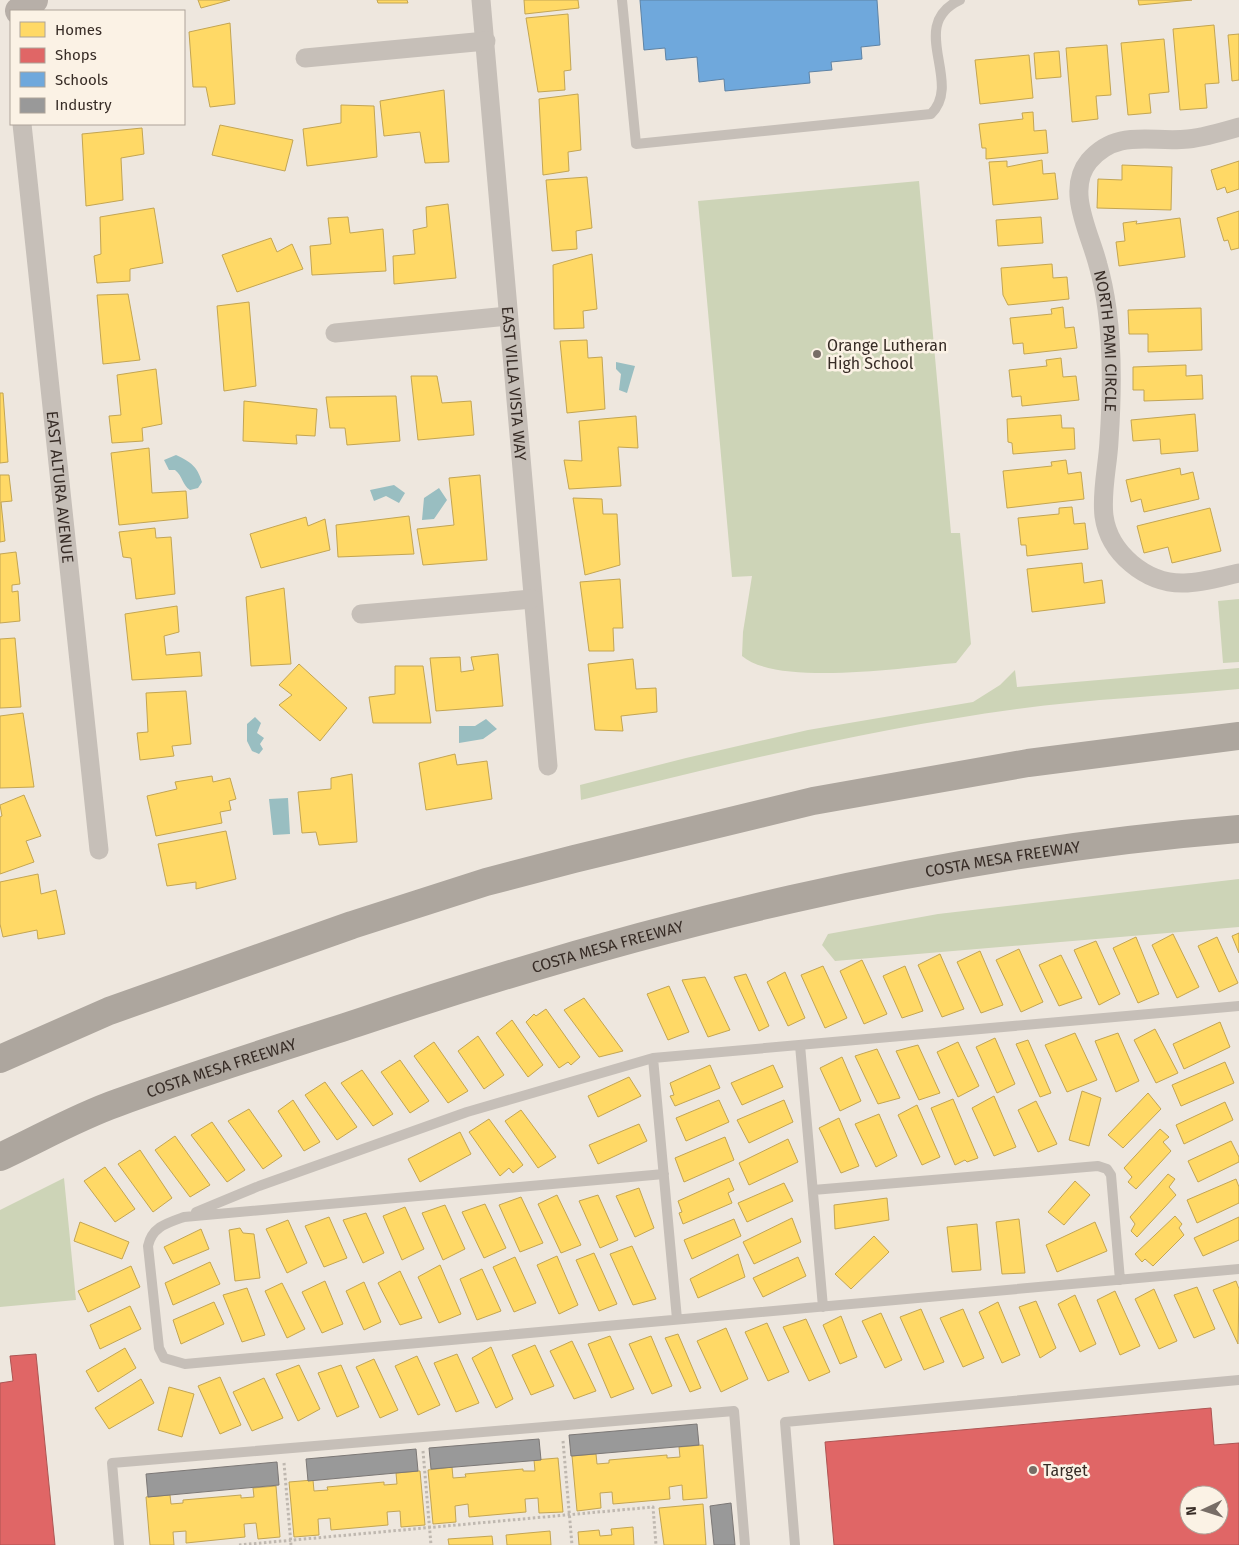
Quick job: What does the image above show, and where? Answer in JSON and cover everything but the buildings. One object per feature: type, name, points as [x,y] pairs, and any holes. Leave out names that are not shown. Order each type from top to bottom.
[{"type":"highway","points":[[0,1059],[109,1011],[342,928],[486,882],[574,858],[813,801],[1028,764],[1239,736]]},
{"type":"highway","name":"COSTA MESA FREEWAY","points":[[0,1157],[114,1104],[432,997],[623,940],[826,891],[929,871],[1077,847],[1239,829]]},
{"type":"main road","points":[[22,10],[34,0]]},
{"type":"street","name":"EAST VILLA VISTA WAY","points":[[481,0],[548,766]]},
{"type":"street","points":[[305,58],[486,41]]},
{"type":"street","name":"EAST ALTURA AVENUE","points":[[22,125],[99,850]]},
{"type":"street","name":"NORTH PAMI CIRCLE","points":[[1239,127],[1186,139],[1120,139],[1096,153],[1088,162],[1082,171],[1079,188],[1083,216],[1105,294],[1109,326],[1110,422],[1104,515],[1111,537],[1121,555],[1129,562],[1151,576],[1171,582],[1193,583],[1239,572]]},
{"type":"street","points":[[335,333],[508,316]]},
{"type":"street","points":[[361,614],[532,598]]},
{"type":"lane","points":[[622,0],[636,144],[931,114],[939,106],[942,94],[936,26],[940,14],[948,6],[960,0]]},
{"type":"lane","points":[[1239,1006],[653,1058],[467,1112],[259,1186],[156,1229],[150,1237],[148,1246],[159,1348],[164,1358],[185,1364],[1239,1269]]},
{"type":"lane","points":[[800,1045],[823,1307]]},
{"type":"lane","points":[[653,1058],[677,1319]]},
{"type":"lane","points":[[813,1190],[1098,1166],[1107,1169],[1111,1175],[1120,1280]]},
{"type":"lane","points":[[184,1217],[664,1174]]},
{"type":"lane","points":[[795,1545],[785,1422],[1239,1380]]},
{"type":"lane","points":[[119,1545],[112,1464],[734,1411],[745,1545]]},
{"type":"path","points":[[561,1425],[572,1545]]},
{"type":"path","points":[[422,1437],[431,1545]]},
{"type":"path","points":[[282,1449],[291,1543]]},
{"type":"path","points":[[240,1545],[291,1543],[653,1507],[656,1545]]},
{"type":"green space","points":[[919,181],[951,533],[960,533],[971,644],[956,663],[877,671],[813,673],[784,671],[760,665],[742,656],[743,632],[752,576],[732,577],[698,201]]},
{"type":"green space","points":[[1239,599],[1239,662],[1223,663],[1218,601]]},
{"type":"green space","points":[[1239,668],[1239,689],[1072,703],[962,717],[852,737],[689,773],[581,800],[580,785],[686,758],[808,730],[973,702],[1000,685],[1015,670],[1017,687]]},
{"type":"green space","points":[[1239,879],[1239,927],[835,961],[822,945],[828,934],[938,914]]},
{"type":"green space","points":[[64,1178],[76,1300],[0,1307],[0,1210]]},
{"type":"water","points":[[616,362],[635,366],[627,393],[619,390],[621,374],[616,369]]},
{"type":"water","points":[[176,455],[190,462],[196,468],[202,482],[198,488],[190,490],[185,486],[178,472],[169,470],[164,460]]},
{"type":"water","points":[[394,485],[405,493],[399,503],[386,496],[374,501],[370,490]]},
{"type":"water","points":[[439,488],[447,500],[434,519],[422,520],[424,498]]},
{"type":"water","points":[[255,717],[261,723],[257,733],[264,738],[260,744],[263,749],[259,754],[252,751],[247,741],[247,724]]},
{"type":"water","points":[[486,719],[497,729],[483,739],[459,743],[459,726],[475,726]]},
{"type":"water","points":[[288,798],[290,834],[273,835],[269,799]]},
{"type":"place","name":"Orange Lutheran High School","points":[[817,354]]},
{"type":"place","name":"Target","points":[[1033,1470]]}]
